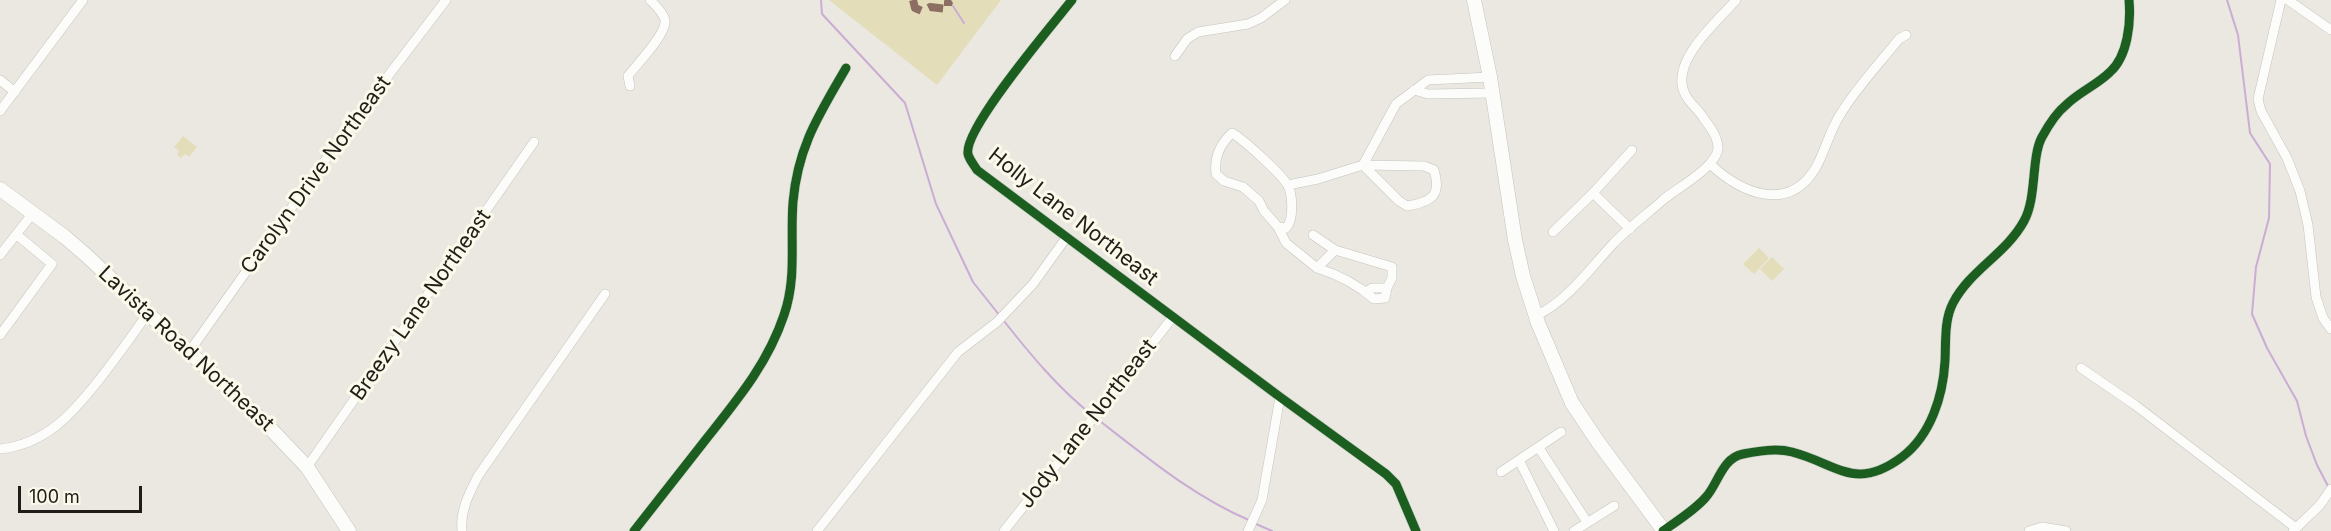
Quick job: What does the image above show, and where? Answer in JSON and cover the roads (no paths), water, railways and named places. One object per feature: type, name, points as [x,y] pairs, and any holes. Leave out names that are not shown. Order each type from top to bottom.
[{"type":"main road","points":[[1474,0],[1490,77],[1515,240],[1523,276],[1536,316],[1572,403],[1664,531]]},
{"type":"main road","name":"Lavista Road Northeast","points":[[0,189],[80,250],[268,426],[307,467],[349,531]]},
{"type":"street","points":[[0,111],[82,0]]},
{"type":"street","name":"Carolyn Drive Northeast","points":[[189,352],[346,131],[446,0]]},
{"type":"street","points":[[630,86],[628,76],[662,33],[665,21],[662,13],[650,0]]},
{"type":"street","name":"Holly Lane Northeast","points":[[1072,0],[998,94],[973,135],[969,143],[968,154],[977,170],[1386,474],[1396,484],[1416,531]]},
{"type":"street","points":[[1174,56],[1187,39],[1198,32],[1248,24],[1261,18],[1285,0]]},
{"type":"street","points":[[1474,0],[1480,0]]},
{"type":"street","points":[[1536,316],[1548,310],[1569,293],[1613,244],[1666,197],[1710,164],[1718,148],[1715,135],[1685,96],[1681,81],[1682,69],[1692,51],[1736,0]]},
{"type":"street","points":[[1664,531],[1706,497],[1724,467],[1741,454],[1771,450],[1791,452],[1835,470],[1857,475],[1870,474],[1900,458],[1916,444],[1932,417],[1941,393],[1946,329],[1952,305],[1964,286],[1998,254],[2024,221],[2030,204],[2040,141],[2049,125],[2065,105],[2112,71],[2122,53],[2129,29],[2129,0]]},
{"type":"street","points":[[2281,0],[2258,99],[2260,111],[2287,158],[2300,191],[2308,225],[2316,297],[2323,318],[2331,329]]},
{"type":"street","points":[[2288,0],[2331,30]]},
{"type":"street","points":[[1710,164],[1724,176],[1763,196],[1782,195],[1798,186],[1813,172],[1848,102],[1899,39],[1906,34]]},
{"type":"street","points":[[634,531],[752,382],[770,351],[784,316],[791,286],[793,201],[799,163],[817,117],[846,68]]},
{"type":"street","points":[[1363,165],[1396,104],[1428,80],[1490,77]]},
{"type":"street","points":[[0,80],[15,92]]},
{"type":"street","points":[[1414,90],[1428,94],[1492,93]]},
{"type":"street","points":[[1278,227],[1286,228],[1293,217],[1288,185],[1242,139],[1232,133],[1221,144],[1215,165],[1216,174],[1224,181],[1243,186],[1259,201],[1264,211],[1278,227],[1286,243],[1317,268],[1332,273],[1374,299],[1385,298],[1392,278],[1392,267],[1335,250],[1313,235]]},
{"type":"street","name":"Breezy Lane Northeast","points":[[307,467],[534,142]]},
{"type":"street","points":[[1553,232],[1632,150]]},
{"type":"street","points":[[1288,185],[1318,179],[1363,165],[1424,166],[1434,170],[1437,189],[1425,203],[1407,206],[1363,165]]},
{"type":"street","points":[[1593,193],[1630,229]]},
{"type":"street","points":[[0,255],[33,213]]},
{"type":"street","points":[[0,335],[52,264],[17,235]]},
{"type":"street","points":[[817,531],[958,352],[997,322],[1033,284],[1066,238]]},
{"type":"street","points":[[1317,268],[1335,250]]},
{"type":"street","points":[[462,531],[460,518],[465,501],[478,476],[605,294]]},
{"type":"street","points":[[0,449],[34,441],[53,430],[70,415],[120,355],[148,313]]},
{"type":"street","name":"Jody Lane Northeast","points":[[1004,531],[1173,317]]},
{"type":"street","points":[[2081,368],[2135,405],[2294,529],[2320,505],[2331,489]]},
{"type":"street","points":[[1248,531],[1262,500],[1280,397]]},
{"type":"street","points":[[1501,472],[1562,432]]},
{"type":"street","points":[[1539,448],[1587,522]]},
{"type":"street","points":[[1519,460],[1554,531]]},
{"type":"street","points":[[1574,531],[1614,506]]},
{"type":"street","points":[[2029,531],[2042,527],[2066,531]]},
{"type":"waterway","points":[[821,0],[822,14],[905,103],[936,204],[973,282],[1000,316]]},
{"type":"waterway","points":[[949,0],[964,23]]},
{"type":"waterway","points":[[2227,0],[2238,35],[2250,133],[2270,164],[2269,218],[2256,267],[2252,314],[2267,348],[2297,401],[2306,436],[2328,486]]},
{"type":"waterway","points":[[1004,321],[1056,382],[1092,415]]},
{"type":"waterway","points":[[1096,418],[1190,488],[1251,521]]},
{"type":"waterway","points":[[1256,524],[1272,531]]}]
